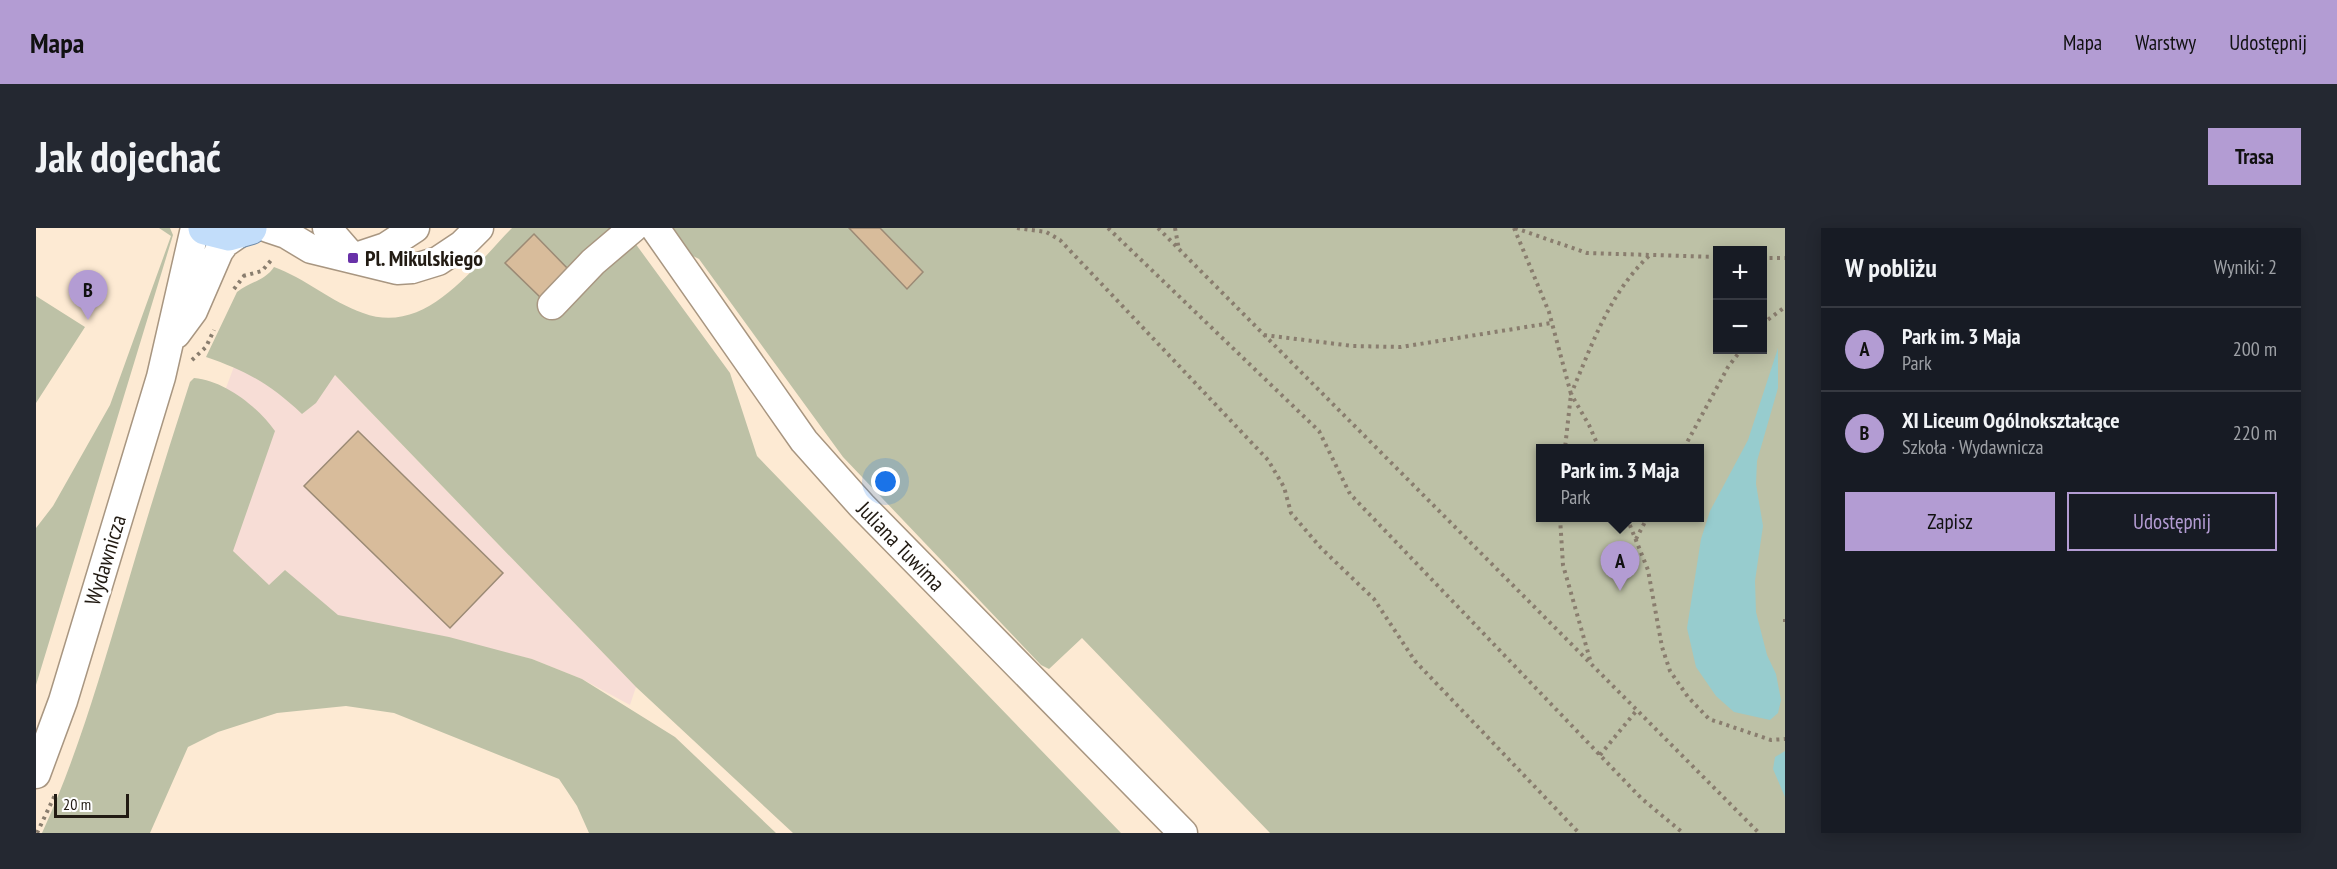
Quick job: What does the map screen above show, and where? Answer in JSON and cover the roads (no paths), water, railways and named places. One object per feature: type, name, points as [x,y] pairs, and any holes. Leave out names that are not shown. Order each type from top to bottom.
[{"type":"main road","points":[[205,228],[217,233],[258,236]]},
{"type":"street","name":"Wydawnicza","points":[[36,774],[63,701],[170,343],[180,287],[195,228]]},
{"type":"street","points":[[327,228],[353,258]]},
{"type":"street","points":[[353,258],[386,247],[415,228]]},
{"type":"street","points":[[258,236],[286,234],[311,249],[397,270],[425,266],[451,254],[479,228]]},
{"type":"street","points":[[552,304],[593,262],[633,228]]},
{"type":"street","name":"Juliana Tuwima","points":[[655,228],[804,441],[862,506],[1183,833]]},
{"type":"street","name":"Wydawnicza","points":[[170,343],[193,311],[219,251],[225,243],[258,236]]},
{"type":"water","points":[[1778,348],[1778,388],[1757,461],[1756,484],[1763,526],[1755,581],[1756,612],[1767,655],[1776,674],[1781,700],[1778,713],[1770,720],[1734,712],[1716,696],[1696,667],[1687,628],[1701,539],[1710,511],[1748,440]]},
{"type":"water","points":[[1785,751],[1785,797],[1773,769],[1775,757]]},
{"type":"place","name":"Pl. Mikulskiego","points":[[353,258]]},
{"type":"place","name":"XI Liceum Ogólnokształcące","points":[[88,320]]},
{"type":"place","name":"Park im. 3 Maja","points":[[1620,591]]}]
